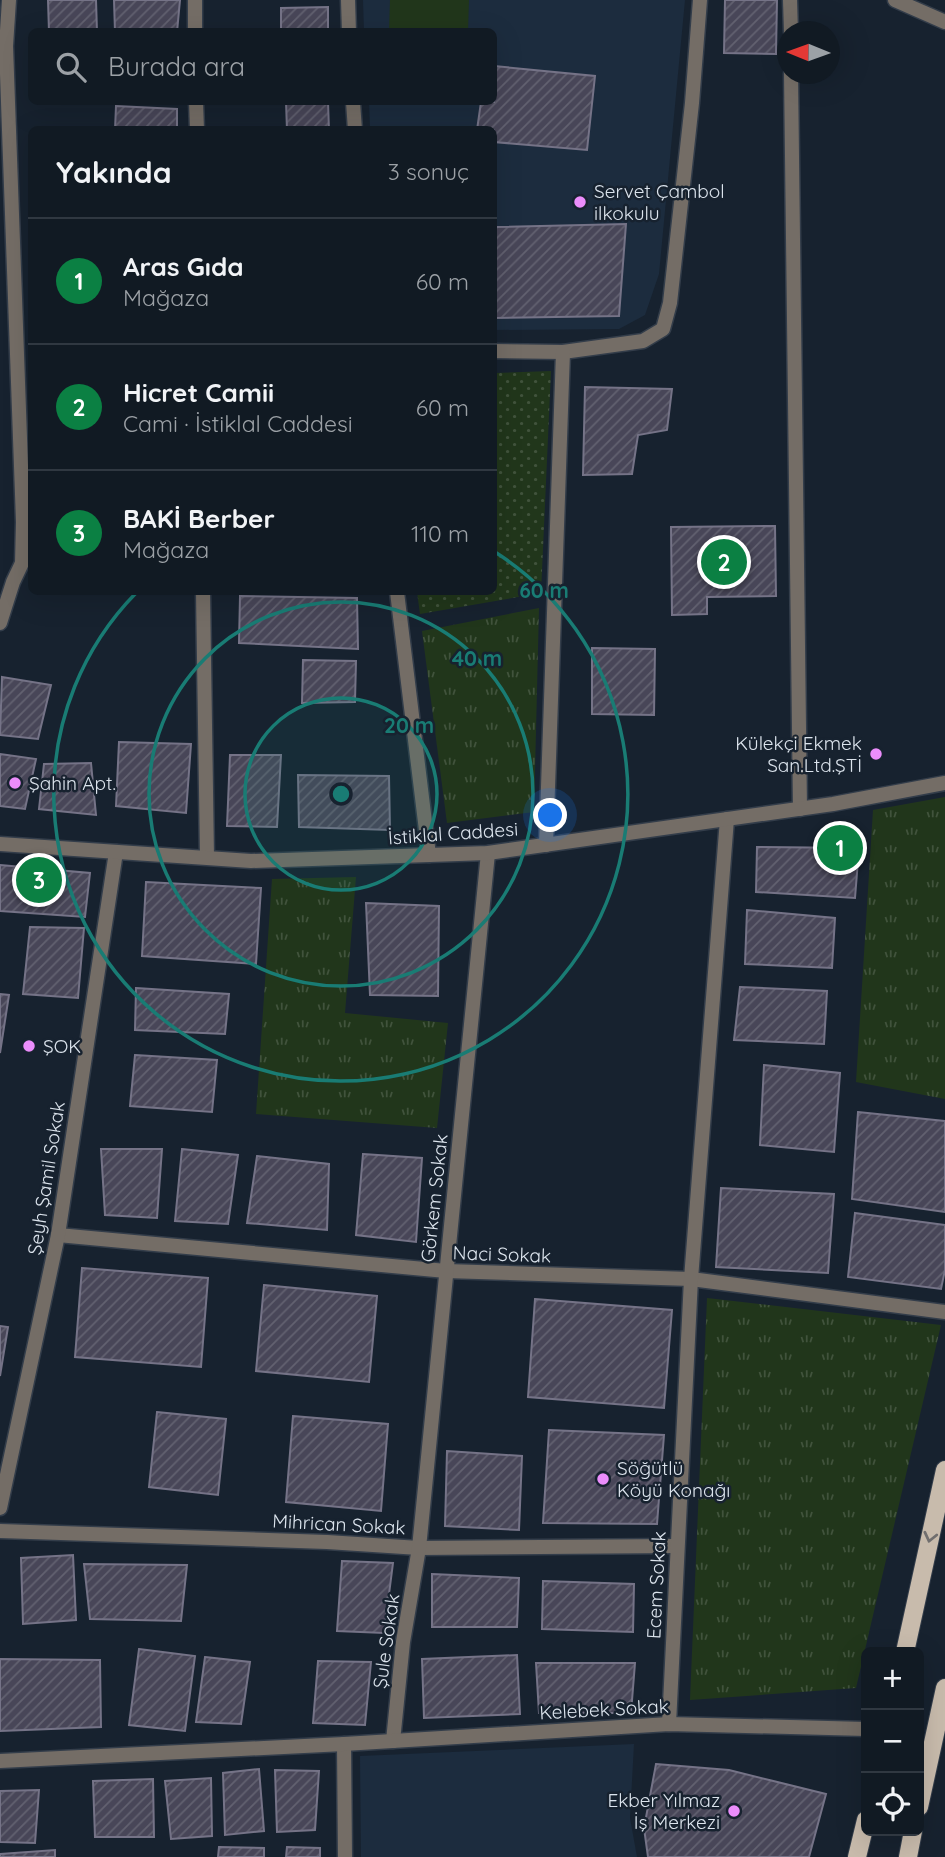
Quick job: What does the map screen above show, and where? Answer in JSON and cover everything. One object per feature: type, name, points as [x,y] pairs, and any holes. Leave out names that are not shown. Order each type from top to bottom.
[{"type":"main road","points":[[906,1647],[945,1470]]},
{"type":"main road","points":[[924,1784],[945,1688]]},
{"type":"main road","points":[[858,1857],[863,1836]]},
{"type":"main road","points":[[908,1857],[912,1836]]},
{"type":"street","points":[[0,623],[22,563],[23,522],[3,46],[9,0]]},
{"type":"street","points":[[195,0],[195,28]]},
{"type":"street","points":[[348,0],[349,28]]},
{"type":"street","points":[[497,351],[563,352],[643,341],[663,329],[671,289],[692,103],[700,0]]},
{"type":"street","points":[[790,0],[791,21]]},
{"type":"street","points":[[895,0],[945,22]]},
{"type":"street","points":[[791,84],[800,808]]},
{"type":"street","points":[[196,105],[197,126]]},
{"type":"street","points":[[353,105],[355,126]]},
{"type":"street","points":[[546,845],[563,352]]},
{"type":"street","points":[[203,595],[207,857]]},
{"type":"street","points":[[397,595],[429,855]]},
{"type":"street","name":"İstiklal Caddesi","points":[[0,844],[251,861],[488,853],[800,808],[945,783]]},
{"type":"street","name":"Ecem Sokak","points":[[669,1724],[691,1279],[727,819]]},
{"type":"street","name":"Şeyh Şamil Sokak","points":[[0,1508],[58,1235],[116,852]]},
{"type":"street","name":"Görkem Sokak","points":[[419,1548],[488,853]]},
{"type":"street","name":"Naci Sokak","points":[[58,1235],[446,1271],[691,1279],[945,1312]]},
{"type":"street","name":"Mihrican Sokak","points":[[0,1531],[327,1542],[419,1548],[677,1546]]},
{"type":"street","name":"Şule Sokak","points":[[393,1741],[402,1642],[419,1548]]},
{"type":"street","name":"Kelebek Sokak","points":[[0,1761],[669,1724],[861,1729]]},
{"type":"street","points":[[344,1744],[345,1857]]},
{"type":"shaded area","name":"Servet Çambol ilkokulu","points":[[363,0],[685,0],[659,274],[645,315],[619,329],[497,330],[497,126],[370,126],[369,105],[497,105],[497,28],[364,28]]},
{"type":"shaded area","points":[[634,1744],[630,1818],[637,1857],[361,1857],[360,1756]]},
{"type":"green space","points":[[390,0],[469,0],[468,28],[389,28]]},
{"type":"green space","points":[[551,371],[541,593],[420,614],[417,595],[497,595],[497,373]]},
{"type":"green space","points":[[539,608],[534,812],[447,823],[422,631]]},
{"type":"green space","points":[[945,797],[945,1099],[856,1082],[873,810]]},
{"type":"green space","points":[[356,877],[345,1013],[448,1023],[437,1128],[256,1114],[272,879]]},
{"type":"green space","points":[[707,1298],[941,1325],[866,1647],[861,1647],[861,1667],[856,1688],[690,1700]]},
{"type":"building","points":[[48,0],[96,0],[97,28],[49,28]]},
{"type":"building","points":[[114,0],[180,0],[177,28],[115,28]]},
{"type":"building","points":[[725,0],[777,0],[776,54],[724,53]]},
{"type":"building","points":[[328,7],[328,28],[281,28],[281,8]]},
{"type":"building","points":[[497,66],[595,76],[587,150],[497,142],[497,126],[478,126],[481,105],[497,105]]},
{"type":"building","points":[[286,105],[328,105],[329,126],[287,126]]},
{"type":"building","points":[[116,106],[177,109],[177,126],[115,126]]},
{"type":"building","points":[[626,224],[619,316],[497,318],[497,227]]},
{"type":"building","points":[[585,387],[672,389],[667,430],[638,435],[632,474],[583,475]]},
{"type":"building","points":[[775,526],[776,596],[707,597],[707,614],[672,615],[671,527]]},
{"type":"building","points":[[240,596],[357,598],[358,649],[239,643]]},
{"type":"building","points":[[592,648],[655,649],[654,715],[592,714]]},
{"type":"building","points":[[303,660],[356,661],[355,702],[302,703]]},
{"type":"building","points":[[2,677],[51,685],[38,739],[0,735]]},
{"type":"building","points":[[119,742],[191,744],[186,813],[116,806]]},
{"type":"building","name":"Şahin Apt.","points":[[0,754],[36,759],[25,809],[0,806]]},
{"type":"building","points":[[230,755],[281,755],[277,827],[227,826]]},
{"type":"building","points":[[91,763],[96,815],[39,809],[44,764]]},
{"type":"building","points":[[298,775],[389,776],[390,830],[299,827]]},
{"type":"building","points":[[757,847],[859,848],[855,898],[756,892]]},
{"type":"building","points":[[0,865],[90,873],[85,917],[0,911]]},
{"type":"building","points":[[146,882],[261,888],[256,964],[142,956]]},
{"type":"building","points":[[366,903],[439,906],[438,996],[370,995]]},
{"type":"building","points":[[747,910],[835,918],[832,968],[745,964]]},
{"type":"building","points":[[30,927],[84,928],[78,998],[23,994]]},
{"type":"building","points":[[740,987],[827,991],[824,1044],[734,1040]]},
{"type":"building","points":[[136,988],[229,994],[225,1034],[135,1030]]},
{"type":"building","points":[[0,994],[9,995],[0,1053]]},
{"type":"building","points":[[135,1055],[217,1060],[212,1112],[130,1106]]},
{"type":"building","points":[[764,1065],[840,1073],[834,1152],[760,1145]]},
{"type":"building","points":[[858,1112],[945,1121],[945,1212],[852,1199]]},
{"type":"building","points":[[101,1149],[162,1149],[157,1218],[105,1215]]},
{"type":"building","points":[[182,1149],[238,1155],[228,1224],[175,1221]]},
{"type":"building","points":[[363,1154],[422,1158],[416,1242],[356,1235]]},
{"type":"building","points":[[257,1156],[329,1164],[327,1230],[247,1223]]},
{"type":"building","points":[[721,1188],[834,1194],[828,1273],[716,1267]]},
{"type":"building","points":[[855,1213],[945,1225],[945,1270],[941,1289],[848,1277]]},
{"type":"building","points":[[82,1268],[208,1278],[201,1367],[75,1357]]},
{"type":"building","points":[[264,1285],[377,1296],[369,1382],[256,1371]]},
{"type":"building","points":[[535,1299],[672,1310],[664,1408],[528,1397]]},
{"type":"building","points":[[0,1326],[8,1327],[0,1376]]},
{"type":"building","points":[[157,1412],[226,1419],[218,1495],[149,1487]]},
{"type":"building","points":[[293,1416],[388,1424],[381,1511],[286,1502]]},
{"type":"building","name":"Söğütlü Köyü Konağı","points":[[549,1430],[664,1435],[657,1524],[543,1523]]},
{"type":"building","points":[[447,1451],[522,1456],[519,1530],[445,1526]]},
{"type":"building","points":[[73,1555],[76,1620],[23,1624],[21,1558]]},
{"type":"building","points":[[342,1561],[393,1563],[384,1633],[337,1631]]},
{"type":"building","points":[[84,1564],[187,1565],[181,1621],[90,1619]]},
{"type":"building","points":[[432,1574],[519,1578],[517,1627],[432,1627]]},
{"type":"building","points":[[543,1581],[634,1584],[633,1632],[542,1629]]},
{"type":"building","points":[[139,1649],[195,1656],[185,1731],[129,1725]]},
{"type":"building","points":[[517,1655],[520,1714],[424,1718],[422,1659]]},
{"type":"building","points":[[205,1657],[250,1662],[241,1724],[196,1722]]},
{"type":"building","points":[[0,1659],[100,1660],[101,1727],[0,1731]]},
{"type":"building","points":[[318,1661],[371,1662],[365,1725],[313,1723]]},
{"type":"building","points":[[536,1663],[635,1663],[631,1713],[539,1713]]},
{"type":"building","name":"Ekber Yılmaz İş Merkezi","points":[[656,1764],[729,1770],[826,1794],[809,1857],[648,1857],[644,1828]]},
{"type":"building","points":[[259,1769],[264,1831],[225,1835],[223,1773]]},
{"type":"building","points":[[275,1770],[319,1771],[315,1830],[277,1832]]},
{"type":"building","points":[[211,1778],[212,1836],[171,1839],[165,1781]]},
{"type":"building","points":[[153,1779],[154,1837],[95,1837],[93,1781]]},
{"type":"building","points":[[39,1790],[35,1843],[0,1842],[0,1791]]},
{"type":"building","points":[[219,1847],[264,1848],[264,1857],[218,1857]]},
{"type":"building","points":[[287,1847],[320,1848],[320,1857],[286,1857]]},
{"type":"building","points":[[55,1850],[55,1857],[0,1857],[0,1854]]},
{"type":"place","name":"Servet Çambol ilkokulu","points":[[580,202]]},
{"type":"place","name":"Hicret Camii","points":[[724,562]]},
{"type":"place","name":"Külekçi Ekmek San.Ltd.ŞTİ","points":[[876,754]]},
{"type":"place","name":"Şahin Apt.","points":[[15,783]]},
{"type":"place","name":"Aras Gıda","points":[[840,848]]},
{"type":"place","name":"BAKİ Berber","points":[[39,880]]},
{"type":"place","name":"ŞOK","points":[[29,1046]]},
{"type":"place","name":"Söğütlü Köyü Konağı","points":[[603,1479]]},
{"type":"place","name":"Ekber Yılmaz İş Merkezi","points":[[734,1811]]}]
